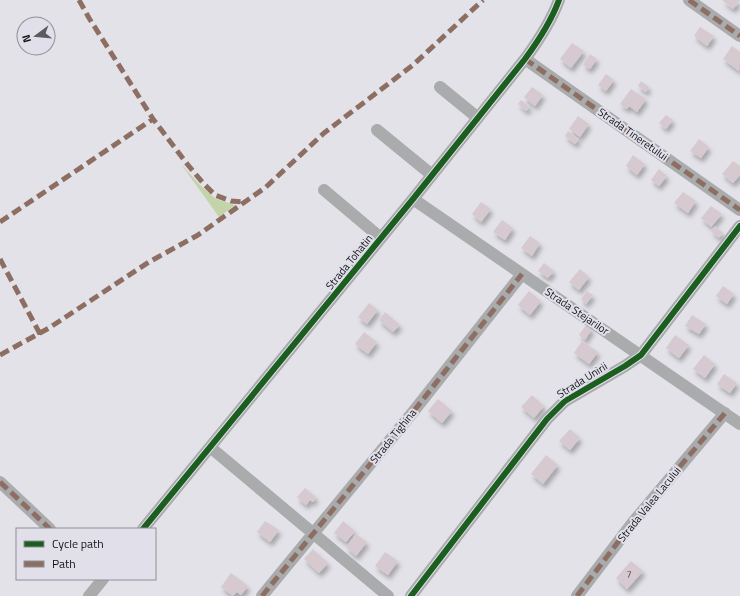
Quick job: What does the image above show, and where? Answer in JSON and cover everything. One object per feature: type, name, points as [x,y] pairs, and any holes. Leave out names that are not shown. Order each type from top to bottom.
[{"type":"street","name":"Strada Tohatin","points":[[144,528],[478,118],[539,40],[549,23],[559,0]]},
{"type":"street","points":[[689,0],[740,36]]},
{"type":"street","name":"Strada Tineretului","points":[[525,58],[740,210]]},
{"type":"street","points":[[440,88],[478,118]]},
{"type":"street","points":[[377,130],[432,175]]},
{"type":"street","points":[[324,190],[381,238]]},
{"type":"street","name":"Strada Stejarilor","points":[[413,198],[740,424]]},
{"type":"street","name":"Strada Unirii","points":[[411,596],[547,419],[565,401],[641,355],[740,226]]},
{"type":"street","name":"Strada Tighina","points":[[262,596],[418,406],[522,274]]},
{"type":"street","name":"Strada Valea Lacului","points":[[577,596],[634,521],[725,413]]},
{"type":"street","points":[[210,447],[312,534],[388,596]]},
{"type":"street","points":[[0,482],[49,528]]},
{"type":"street","points":[[89,596],[102,580]]},
{"type":"green space","points":[[181,164],[200,185],[216,199],[235,205],[219,217]]},
{"type":"building","points":[[722,0],[740,0],[733,9]]},
{"type":"building","points":[[700,27],[714,36],[707,46],[694,36]]},
{"type":"building","points":[[572,43],[584,51],[571,68],[560,59]]},
{"type":"building","points":[[732,46],[740,52],[739,71],[723,59]]},
{"type":"building","points":[[590,54],[597,59],[590,69],[583,65]]},
{"type":"building","points":[[606,74],[614,80],[606,91],[598,85]]},
{"type":"building","points":[[641,81],[649,87],[646,92],[638,86]]},
{"type":"building","points":[[532,87],[543,95],[535,106],[524,97]]},
{"type":"building","points":[[631,89],[646,99],[637,112],[629,106],[627,109],[620,104]]},
{"type":"building","points":[[521,100],[530,107],[526,111],[518,104]]},
{"type":"building","points":[[666,115],[673,120],[666,129],[659,123]]},
{"type":"building","points":[[578,116],[589,124],[580,137],[569,129]]},
{"type":"building","points":[[568,131],[579,139],[575,144],[565,136]]},
{"type":"building","points":[[699,139],[709,147],[701,158],[690,151]]},
{"type":"building","points":[[633,155],[645,164],[637,175],[626,166]]},
{"type":"building","points":[[733,161],[740,166],[740,175],[733,183],[722,174]]},
{"type":"building","points":[[659,169],[667,176],[659,186],[651,180]]},
{"type":"building","points":[[683,192],[696,201],[688,213],[674,203]]},
{"type":"building","points":[[481,202],[491,209],[481,222],[472,214]]},
{"type":"building","points":[[711,206],[722,214],[711,227],[701,218]]},
{"type":"building","points":[[502,220],[513,228],[505,240],[493,232]]},
{"type":"building","points":[[715,226],[723,233],[719,238],[711,231]]},
{"type":"building","points":[[530,236],[540,243],[532,256],[521,248]]},
{"type":"building","points":[[544,263],[554,271],[548,278],[538,271]]},
{"type":"building","points":[[580,269],[589,277],[579,290],[569,282]]},
{"type":"building","points":[[723,286],[734,294],[727,304],[716,296]]},
{"type":"building","points":[[529,291],[541,301],[530,315],[518,305]]},
{"type":"building","points":[[587,291],[593,295],[586,304],[581,299]]},
{"type":"building","points":[[369,303],[378,310],[367,324],[358,317]]},
{"type":"building","points":[[385,312],[400,325],[393,332],[379,320]]},
{"type":"building","points":[[692,315],[706,324],[699,334],[685,326]]},
{"type":"building","points":[[586,325],[592,329],[585,340],[579,335]]},
{"type":"building","points":[[364,332],[377,342],[368,354],[355,344]]},
{"type":"building","points":[[675,335],[689,345],[679,358],[666,348]]},
{"type":"building","points":[[582,341],[598,352],[589,364],[574,353]]},
{"type":"building","points":[[704,355],[715,364],[705,378],[693,369]]},
{"type":"building","points":[[724,374],[737,383],[730,393],[717,384]]},
{"type":"building","points":[[532,395],[544,406],[534,418],[521,407]]},
{"type":"building","points":[[438,399],[452,411],[442,423],[428,411]]},
{"type":"building","points":[[570,429],[580,438],[570,450],[559,441]]},
{"type":"building","points":[[546,455],[558,465],[543,484],[531,474]]},
{"type":"building","points":[[305,488],[316,497],[313,502],[310,500],[306,505],[297,497]]},
{"type":"building","points":[[265,521],[279,530],[270,542],[257,532]]},
{"type":"building","points":[[343,521],[355,531],[346,542],[334,533]]},
{"type":"building","points":[[356,534],[367,542],[356,556],[346,547]]},
{"type":"building","points":[[313,549],[328,563],[319,573],[304,559]]},
{"type":"building","points":[[385,552],[398,561],[388,575],[375,566]]},
{"type":"building","points":[[631,561],[643,571],[627,589],[616,578]]},
{"type":"building","points":[[231,573],[248,586],[241,595],[237,592],[233,596],[221,587]]},
{"type":"marked path","points":[[79,0],[153,119],[188,165],[215,195],[231,201],[244,202]]},
{"type":"marked path","points":[[0,355],[49,328],[149,262],[198,235],[266,187],[324,133],[413,65],[483,0]]},
{"type":"marked path","points":[[689,0],[740,36]]},
{"type":"marked path","points":[[525,59],[740,210]]},
{"type":"marked path","points":[[0,222],[153,119]]},
{"type":"marked path","points":[[0,259],[40,334]]},
{"type":"marked path","points":[[262,596],[413,412],[522,274]]},
{"type":"marked path","points":[[577,596],[634,521],[725,413]]},
{"type":"marked path","points":[[0,482],[49,528]]},
{"type":"cycle path","points":[[144,528],[413,199],[525,59],[544,31],[559,0]]},
{"type":"cycle path","points":[[411,596],[547,419],[565,401],[641,355],[740,226]]}]
